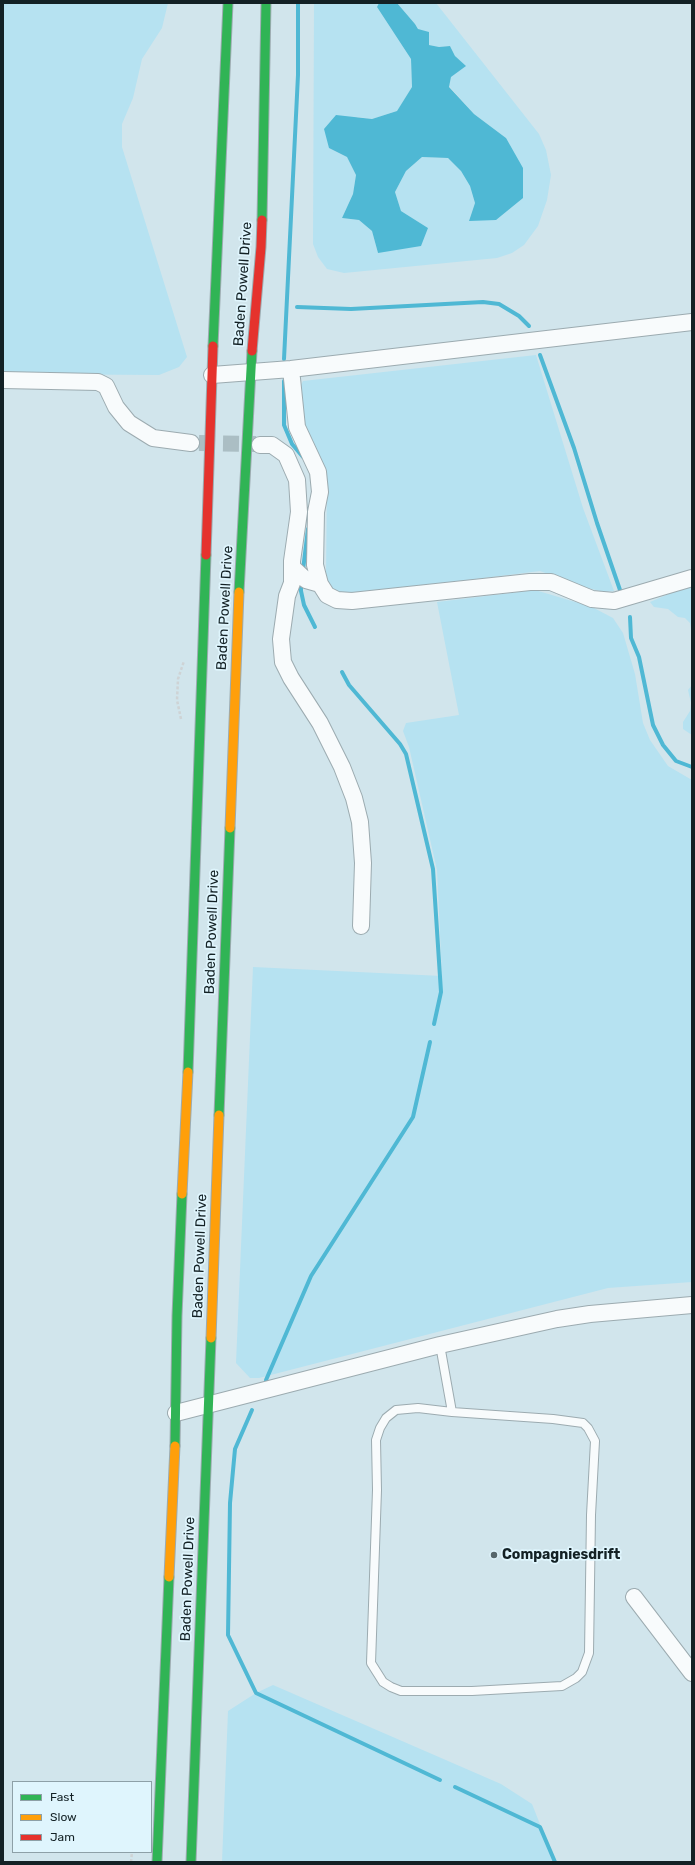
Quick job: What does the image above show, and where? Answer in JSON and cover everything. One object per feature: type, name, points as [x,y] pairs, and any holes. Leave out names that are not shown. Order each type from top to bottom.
[{"type":"main road","name":"Baden Powell Drive","points":[[157,1862],[176,1413],[178,1316],[190,1036],[212,375],[228,3]]},
{"type":"main road","name":"Baden Powell Drive","points":[[191,1862],[237,629],[250,372],[261,247],[266,3]]},
{"type":"street","points":[[212,375],[291,369],[692,322]]},
{"type":"street","points":[[291,369],[297,427],[318,472],[320,492],[316,512],[315,565],[320,584],[327,595],[337,600],[352,601],[530,582],[551,582],[592,599],[614,601],[692,578]]},
{"type":"street","points":[[3,380],[98,382],[106,386],[116,407],[129,423],[153,438],[191,443]]},
{"type":"street","points":[[260,445],[272,445],[286,455],[297,480],[299,512],[292,567],[292,583],[287,596],[281,640],[283,662],[291,678],[320,724],[342,767],[354,798],[360,822],[363,863],[361,926]]},
{"type":"street","points":[[292,567],[306,580],[320,584]]},
{"type":"street","points":[[176,1413],[440,1345],[556,1319],[590,1314],[692,1306]]},
{"type":"street","points":[[634,1597],[692,1673]]},
{"type":"lane","points":[[440,1345],[452,1412]]},
{"type":"lane","points":[[418,1408],[452,1412],[553,1419],[583,1424],[588,1428],[595,1441],[589,1653],[582,1672],[576,1678],[562,1686],[472,1691],[400,1691],[391,1688],[383,1682],[371,1663],[378,1490],[376,1440],[380,1428],[386,1418],[396,1410],[418,1408]]},
{"type":"shaded area","points":[[3,3],[168,3],[162,28],[142,59],[133,98],[122,124],[122,147],[187,357],[179,367],[159,375],[3,374]]},
{"type":"shaded area","points":[[314,3],[379,3],[377,7],[411,59],[412,87],[397,111],[372,119],[357,117],[329,148],[347,157],[356,175],[353,194],[342,218],[359,220],[372,231],[378,253],[428,228],[401,211],[395,192],[406,171],[422,157],[448,158],[461,171],[470,186],[475,203],[469,221],[506,138],[474,114],[449,86],[451,77],[465,66],[455,56],[450,46],[439,47],[429,45],[415,24],[397,3],[436,3],[539,134],[546,150],[551,175],[547,200],[538,226],[524,245],[512,253],[497,258],[344,273],[327,269],[318,257],[313,244]]},
{"type":"shaded area","points":[[536,355],[583,508],[614,591],[604,592],[588,588],[540,571],[346,595],[332,590],[326,578],[327,478],[303,421],[300,387],[303,381]]},
{"type":"shaded area","points":[[692,584],[692,636],[690,623],[685,618],[678,617],[668,609],[654,607],[650,602]]},
{"type":"shaded area","points":[[535,590],[592,607],[613,618],[623,633],[635,674],[643,723],[650,740],[668,766],[692,780],[692,1282],[608,1288],[259,1378],[250,1378],[236,1363],[253,967],[442,976],[437,870],[409,747],[403,731],[406,723],[459,715],[437,602]]},
{"type":"shaded area","points":[[692,685],[692,735],[683,729],[683,722],[690,711],[691,703],[688,690]]},
{"type":"shaded area","points":[[273,1685],[501,1784],[532,1804],[555,1862],[222,1862],[228,1711],[256,1693]]},
{"type":"water","points":[[379,3],[397,3],[418,29],[429,32],[429,45],[439,47],[450,46],[455,56],[466,66],[451,77],[449,87],[474,114],[506,138],[523,168],[523,198],[496,220],[469,221],[475,203],[470,186],[461,171],[448,158],[422,157],[406,171],[395,192],[401,211],[428,228],[421,246],[378,253],[372,231],[359,220],[342,218],[353,194],[356,175],[347,157],[329,148],[324,129],[336,115],[372,119],[397,111],[412,87],[411,59],[377,7]]},
{"type":"waterway","points":[[284,359],[298,75],[298,3]]},
{"type":"waterway","points":[[297,307],[351,309],[483,302],[499,304],[519,316],[529,326]]},
{"type":"waterway","points":[[540,355],[574,448],[597,523],[620,590]]},
{"type":"waterway","points":[[284,381],[284,425],[292,444],[303,457]]},
{"type":"waterway","points":[[303,570],[308,529]]},
{"type":"waterway","points":[[301,584],[304,605],[315,627]]},
{"type":"waterway","points":[[630,617],[631,638],[639,657],[653,725],[663,745],[676,761],[692,767]]},
{"type":"waterway","points":[[342,672],[349,685],[400,744],[406,754],[433,869],[441,992],[434,1024]]},
{"type":"waterway","points":[[266,1380],[311,1276],[413,1117],[430,1042]]},
{"type":"waterway","points":[[252,1410],[235,1449],[230,1503],[228,1635],[256,1693],[440,1780]]},
{"type":"waterway","points":[[455,1787],[540,1827],[555,1862]]},
{"type":"tunnel","points":[[199,443],[256,444]]},
{"type":"traffic: fast","points":[[213,346],[228,3]]},
{"type":"traffic: fast","points":[[262,220],[266,3]]},
{"type":"traffic: fast","points":[[239,592],[252,351]]},
{"type":"traffic: fast","points":[[188,1072],[206,555]]},
{"type":"traffic: fast","points":[[219,1115],[230,828]]},
{"type":"traffic: fast","points":[[175,1446],[177,1316],[182,1194]]},
{"type":"traffic: fast","points":[[191,1862],[211,1338]]},
{"type":"traffic: fast","points":[[157,1862],[169,1577]]},
{"type":"traffic: slow","points":[[230,828],[239,592]]},
{"type":"traffic: slow","points":[[182,1194],[188,1072]]},
{"type":"traffic: slow","points":[[211,1338],[219,1115]]},
{"type":"traffic: slow","points":[[169,1577],[175,1446]]},
{"type":"traffic: jam","points":[[252,351],[262,220]]},
{"type":"traffic: jam","points":[[206,555],[213,346]]},
{"type":"place","name":"Compagniesdrift","points":[[494,1555]]}]
